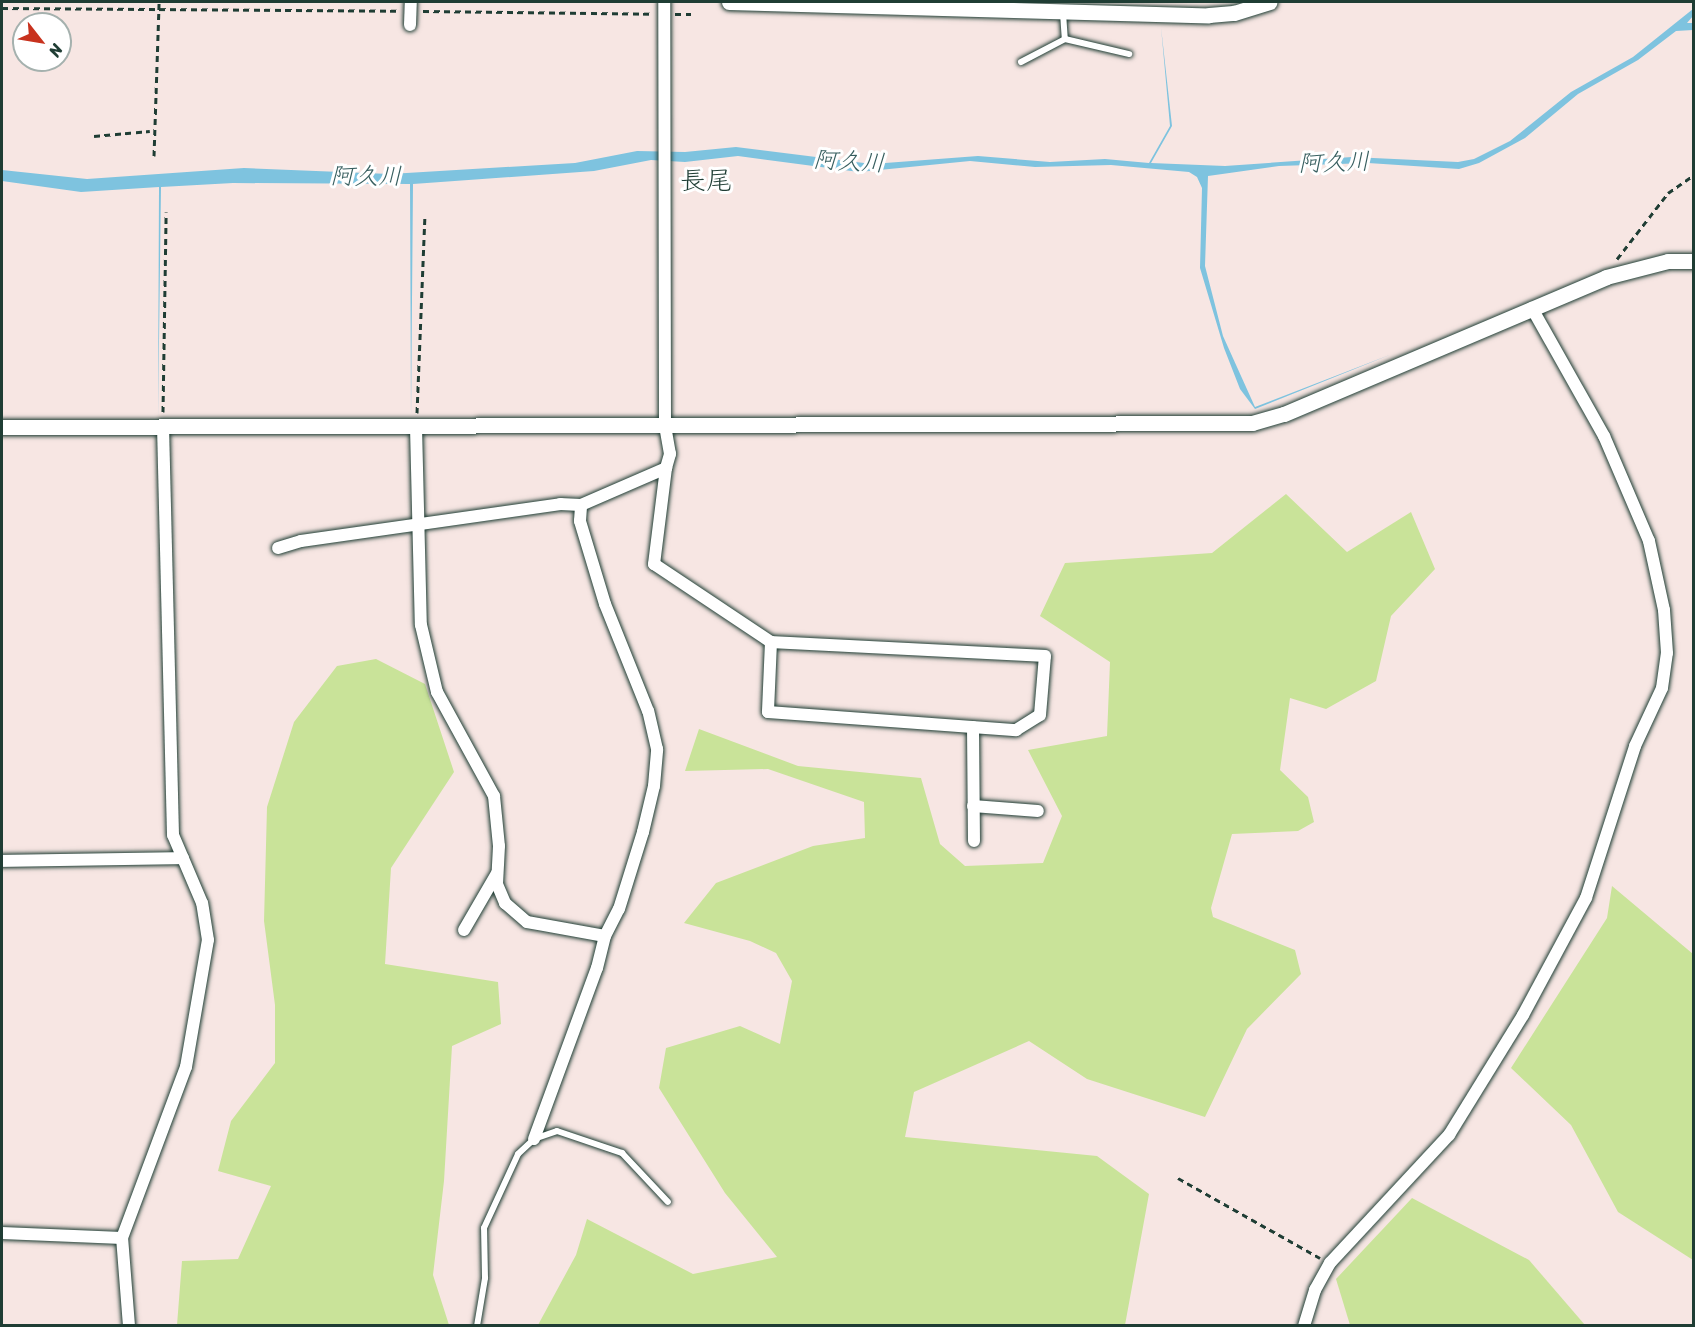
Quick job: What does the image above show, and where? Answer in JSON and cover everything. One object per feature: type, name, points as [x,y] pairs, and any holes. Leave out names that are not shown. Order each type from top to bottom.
[{"type":"street","points":[[729,2],[1209,15],[1234,13],[1269,2]]},
{"type":"street","points":[[410,6],[410,25]]},
{"type":"street","points":[[662,8],[665,426],[670,454],[666,468],[654,564],[771,642],[1045,656],[1040,715],[1016,730],[768,712],[771,642]]},
{"type":"street","points":[[2,428],[1252,423],[1284,414],[1606,277],[1668,261],[1694,261]]},
{"type":"street","points":[[1304,1326],[1314,1290],[1330,1263],[1449,1135],[1492,1069],[1586,898],[1635,746],[1662,688],[1667,653],[1664,610],[1649,541],[1604,436],[1532,308]]},
{"type":"street","points":[[416,427],[424,636],[437,692],[494,796],[497,884],[505,903],[527,922],[605,936]]},
{"type":"street","points":[[129,1326],[122,1238],[175,1100],[200,1004],[208,940],[202,903],[173,835],[170,793],[163,428]]},
{"type":"street","points":[[278,548],[301,541],[419,524],[560,504],[581,505],[666,468]]},
{"type":"street","points":[[534,1139],[597,968],[605,936],[619,909],[643,832],[654,786],[657,748],[648,711],[605,604],[580,521],[581,505]]},
{"type":"street","points":[[973,727],[974,841]]},
{"type":"street","points":[[973,806],[1038,811]]},
{"type":"street","points":[[2,861],[183,858]]},
{"type":"street","points":[[464,930],[497,872]]},
{"type":"street","points":[[2,1233],[122,1238]]},
{"type":"lane","points":[[1062,11],[1065,39]]},
{"type":"lane","points":[[1021,62],[1065,39],[1129,54]]},
{"type":"lane","points":[[477,1326],[485,1278],[484,1228],[518,1155],[534,1139],[557,1131],[622,1152],[668,1202]]},
{"type":"path","points":[[154,156],[159,2]]},
{"type":"path","points":[[2,8],[159,10],[410,6],[662,8],[691,14]]},
{"type":"path","points":[[94,136],[150,131]]},
{"type":"path","points":[[1606,277],[1668,193],[1694,175]]},
{"type":"path","points":[[163,428],[166,212]]},
{"type":"path","points":[[416,427],[425,214]]},
{"type":"path","points":[[1178,1178],[1330,1263]]},
{"type":"green space","points":[[1286,494],[1347,552],[1411,512],[1435,569],[1391,616],[1376,681],[1326,709],[1290,698],[1280,770],[1308,797],[1314,822],[1298,831],[1232,834],[1211,908],[1213,917],[1295,950],[1301,974],[1247,1029],[1205,1117],[1087,1079],[1029,1041],[914,1092],[905,1137],[1097,1156],[1149,1194],[1125,1325],[538,1325],[576,1255],[587,1219],[693,1274],[777,1257],[725,1193],[659,1088],[666,1048],[740,1026],[780,1044],[792,981],[776,953],[750,941],[684,923],[716,883],[813,846],[865,838],[864,802],[768,769],[685,771],[699,729],[798,766],[921,778],[940,844],[965,866],[1043,863],[1062,816],[1028,750],[1107,736],[1110,662],[1040,616],[1065,563],[1212,553]]},
{"type":"green space","points":[[376,659],[425,684],[454,772],[391,868],[385,964],[498,982],[501,1024],[452,1046],[444,1181],[433,1275],[449,1325],[177,1325],[182,1261],[238,1259],[271,1186],[218,1171],[231,1121],[275,1063],[275,1005],[264,921],[267,807],[294,722],[337,666]]},
{"type":"green space","points":[[1612,886],[1693,954],[1693,1260],[1618,1212],[1571,1125],[1511,1068],[1607,918]]},
{"type":"green space","points":[[1412,1198],[1529,1260],[1585,1325],[1350,1325],[1336,1279]]},
{"type":"water","name":"阿久川","points":[[1693,9],[1693,16],[1687,23],[1693,23],[1693,30],[1676,31],[1638,60],[1578,94],[1525,138],[1479,163],[1459,169],[1368,163],[1279,166],[1208,176],[1205,266],[1223,336],[1255,407],[1392,354],[1255,409],[1240,389],[1224,348],[1200,268],[1202,188],[1197,177],[1189,172],[1111,165],[1035,167],[970,161],[859,172],[738,156],[685,162],[651,160],[594,171],[413,184],[411,418],[410,184],[233,183],[161,187],[158,419],[159,187],[81,192],[2,181],[2,170],[87,179],[244,168],[390,174],[575,163],[637,151],[685,152],[736,147],[872,164],[978,156],[1050,162],[1105,159],[1149,163],[1170,126],[1161,27],[1172,126],[1151,163],[1225,166],[1352,157],[1458,162],[1474,159],[1510,141],[1571,92],[1633,57]]},
{"type":"district","name":"長尾","points":[[706,181]]}]
